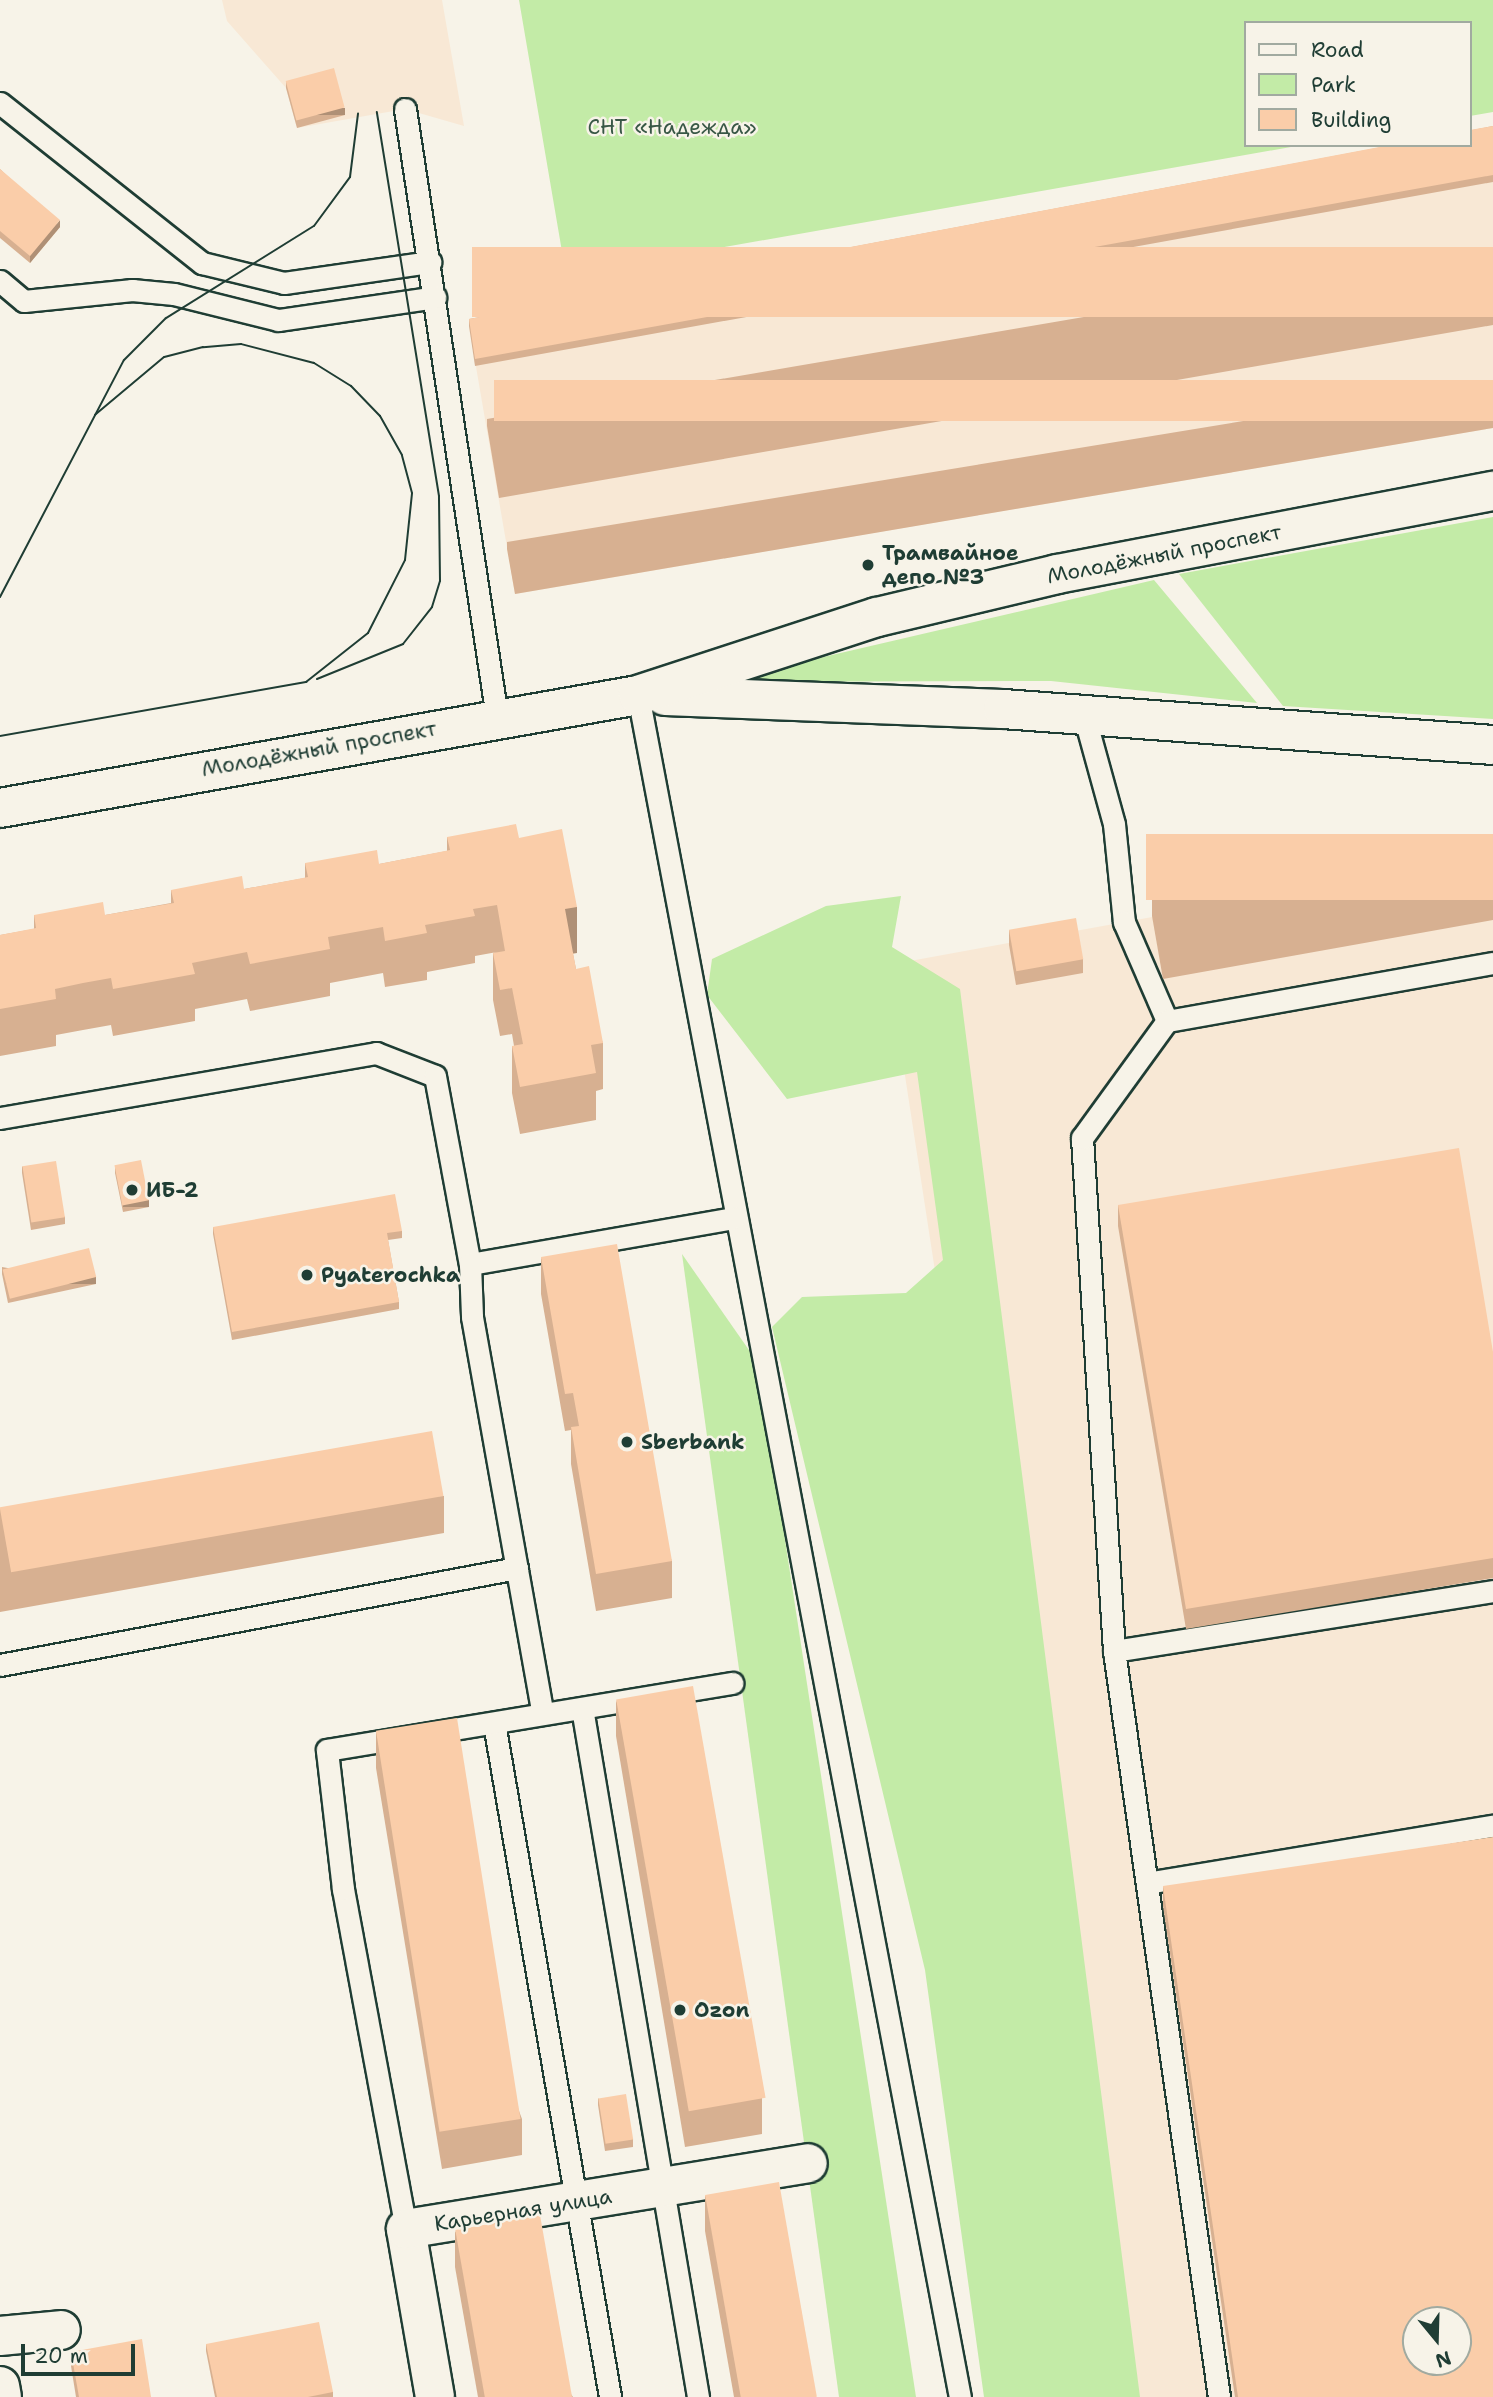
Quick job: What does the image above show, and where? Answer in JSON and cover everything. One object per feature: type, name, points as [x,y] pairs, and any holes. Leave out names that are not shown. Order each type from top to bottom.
[{"type":"main road","name":"Молодёжный проспект","points":[[0,808],[497,717],[638,695],[877,617],[1057,573],[1493,491]]},
{"type":"main road","name":"Молодёжный проспект","points":[[638,695],[1084,715],[1493,745]]},
{"type":"main road","name":"Карьерная улица","points":[[435,2397],[406,2229],[808,2163]]},
{"type":"main road","points":[[0,2336],[61,2330]]},
{"type":"main road","points":[[0,2386],[2,2397]]},
{"type":"lane","points":[[0,103],[202,263],[284,282],[430,262]]},
{"type":"lane","points":[[405,109],[497,717]]},
{"type":"lane","points":[[0,281],[24,301],[132,290],[174,294],[278,320],[435,298]]},
{"type":"lane","points":[[638,695],[734,1218],[751,1276],[960,2397]]},
{"type":"lane","points":[[1084,715],[1114,824],[1124,922],[1167,1021]]},
{"type":"lane","points":[[1219,2397],[1114,1651],[1082,1138],[1167,1021],[1493,963]]},
{"type":"lane","points":[[0,1118],[376,1054],[435,1076],[470,1264],[472,1317],[543,1714]]},
{"type":"lane","points":[[470,1264],[734,1218]]},
{"type":"lane","points":[[0,1665],[517,1568]]},
{"type":"lane","points":[[1114,1651],[1493,1591]]},
{"type":"lane","points":[[406,2229],[343,1889],[327,1750],[732,1683]]},
{"type":"lane","points":[[582,1708],[698,2397]]},
{"type":"lane","points":[[494,1723],[574,2202],[610,2397]]},
{"type":"lane","points":[[1147,1883],[1493,1826]]},
{"type":"shaded area","points":[[222,0],[442,0],[464,126],[405,109],[297,128],[286,88],[227,21]]},
{"type":"shaded area","points":[[1493,133],[1493,428],[515,594],[469,326],[1417,147],[1472,147],[1472,144]]},
{"type":"shaded area","points":[[1493,855],[1493,2397],[1108,2397],[888,965]]},
{"type":"green space","name":"СНТ «Надежда»","points":[[519,0],[1493,0],[1493,112],[1472,116],[1472,21],[1244,21],[1244,147],[1291,147],[566,275]]},
{"type":"green space","points":[[1493,517],[1493,719],[1283,706],[1179,574]]},
{"type":"green space","points":[[1154,580],[1257,703],[1051,681],[716,682]]},
{"type":"green space","points":[[901,896],[892,947],[960,989],[1140,2397],[984,2397],[925,1970],[772,1327],[802,1297],[906,1293],[943,1260],[917,1072],[787,1099],[707,995],[712,959],[826,906]]},
{"type":"green space","points":[[682,1254],[758,1363],[916,2397],[839,2397]]},
{"type":"building","points":[[334,68],[345,108],[296,121],[286,81]]},
{"type":"building","points":[[1493,126],[1493,175],[475,359],[469,319],[1379,147],[1472,147],[1472,130]]},
{"type":"building","points":[[0,169],[60,220],[30,256],[0,231]]},
{"type":"building","points":[[472,247],[1493,247],[1493,317],[472,317]]},
{"type":"building","points":[[494,380],[1493,380],[1493,421],[494,421]]},
{"type":"building","points":[[516,824],[519,838],[562,829],[577,907],[565,909],[576,969],[589,966],[603,1043],[591,1045],[596,1073],[520,1087],[512,1046],[523,1044],[512,988],[500,990],[493,953],[505,951],[497,905],[473,909],[475,916],[425,925],[427,933],[385,941],[383,927],[328,937],[330,949],[250,964],[247,952],[192,963],[195,974],[113,989],[111,978],[83,983],[55,989],[56,999],[0,1009],[0,935],[36,928],[34,915],[103,902],[105,915],[174,903],[171,890],[242,876],[244,889],[308,877],[305,863],[377,850],[379,864],[450,850],[447,837]]},
{"type":"building","points":[[1146,834],[1493,834],[1493,900],[1146,900]]},
{"type":"building","points":[[1076,918],[1083,959],[1016,971],[1009,930]]},
{"type":"building","points":[[1459,1148],[1493,1352],[1493,1558],[1186,1609],[1118,1205]]},
{"type":"building","name":"ИБ-2","points":[[141,1160],[149,1200],[122,1205],[114,1165]]},
{"type":"building","points":[[56,1161],[65,1217],[31,1223],[22,1166]]},
{"type":"building","name":"Pyaterochka","points":[[395,1194],[402,1231],[387,1233],[399,1302],[232,1332],[213,1227]]},
{"type":"building","points":[[617,1244],[672,1561],[596,1574],[571,1427],[579,1426],[573,1393],[565,1394],[541,1257]]},
{"type":"building","points":[[89,1248],[96,1277],[10,1299],[3,1270]]},
{"type":"building","points":[[432,1431],[443,1496],[11,1572],[0,1507]]},
{"type":"building","points":[[693,1686],[766,2098],[689,2111],[616,1700]]},
{"type":"building","points":[[457,1718],[521,2119],[440,2132],[376,1731]]},
{"type":"building","points":[[1493,1837],[1493,2397],[1238,2397],[1163,1886]]},
{"type":"building","points":[[626,2094],[633,2139],[606,2144],[598,2098]]},
{"type":"building","points":[[779,2182],[817,2397],[741,2397],[705,2195]]},
{"type":"building","points":[[540,2215],[572,2397],[485,2397],[455,2230]]},
{"type":"building","points":[[319,2322],[333,2392],[308,2397],[217,2397],[206,2344]]},
{"type":"building","points":[[142,2339],[151,2397],[79,2397],[71,2352]]},
{"type":"tram line","points":[[317,679],[403,644],[432,607],[440,581],[439,496],[377,112]]},
{"type":"tram line","points":[[0,597],[124,360],[166,318],[314,226],[350,177],[358,114]]},
{"type":"tram line","points":[[0,736],[306,682],[368,633],[405,560],[412,493],[402,455],[380,416],[351,386],[314,363],[241,344],[203,347],[164,357],[95,415]]},
{"type":"place","name":"Трамвайное депо №3","points":[[868,565]]},
{"type":"place","name":"ИБ-2","points":[[132,1190]]},
{"type":"place","name":"Pyaterochka","points":[[307,1275]]},
{"type":"place","name":"Sberbank","points":[[627,1442]]},
{"type":"place","name":"Ozon","points":[[680,2010]]}]
